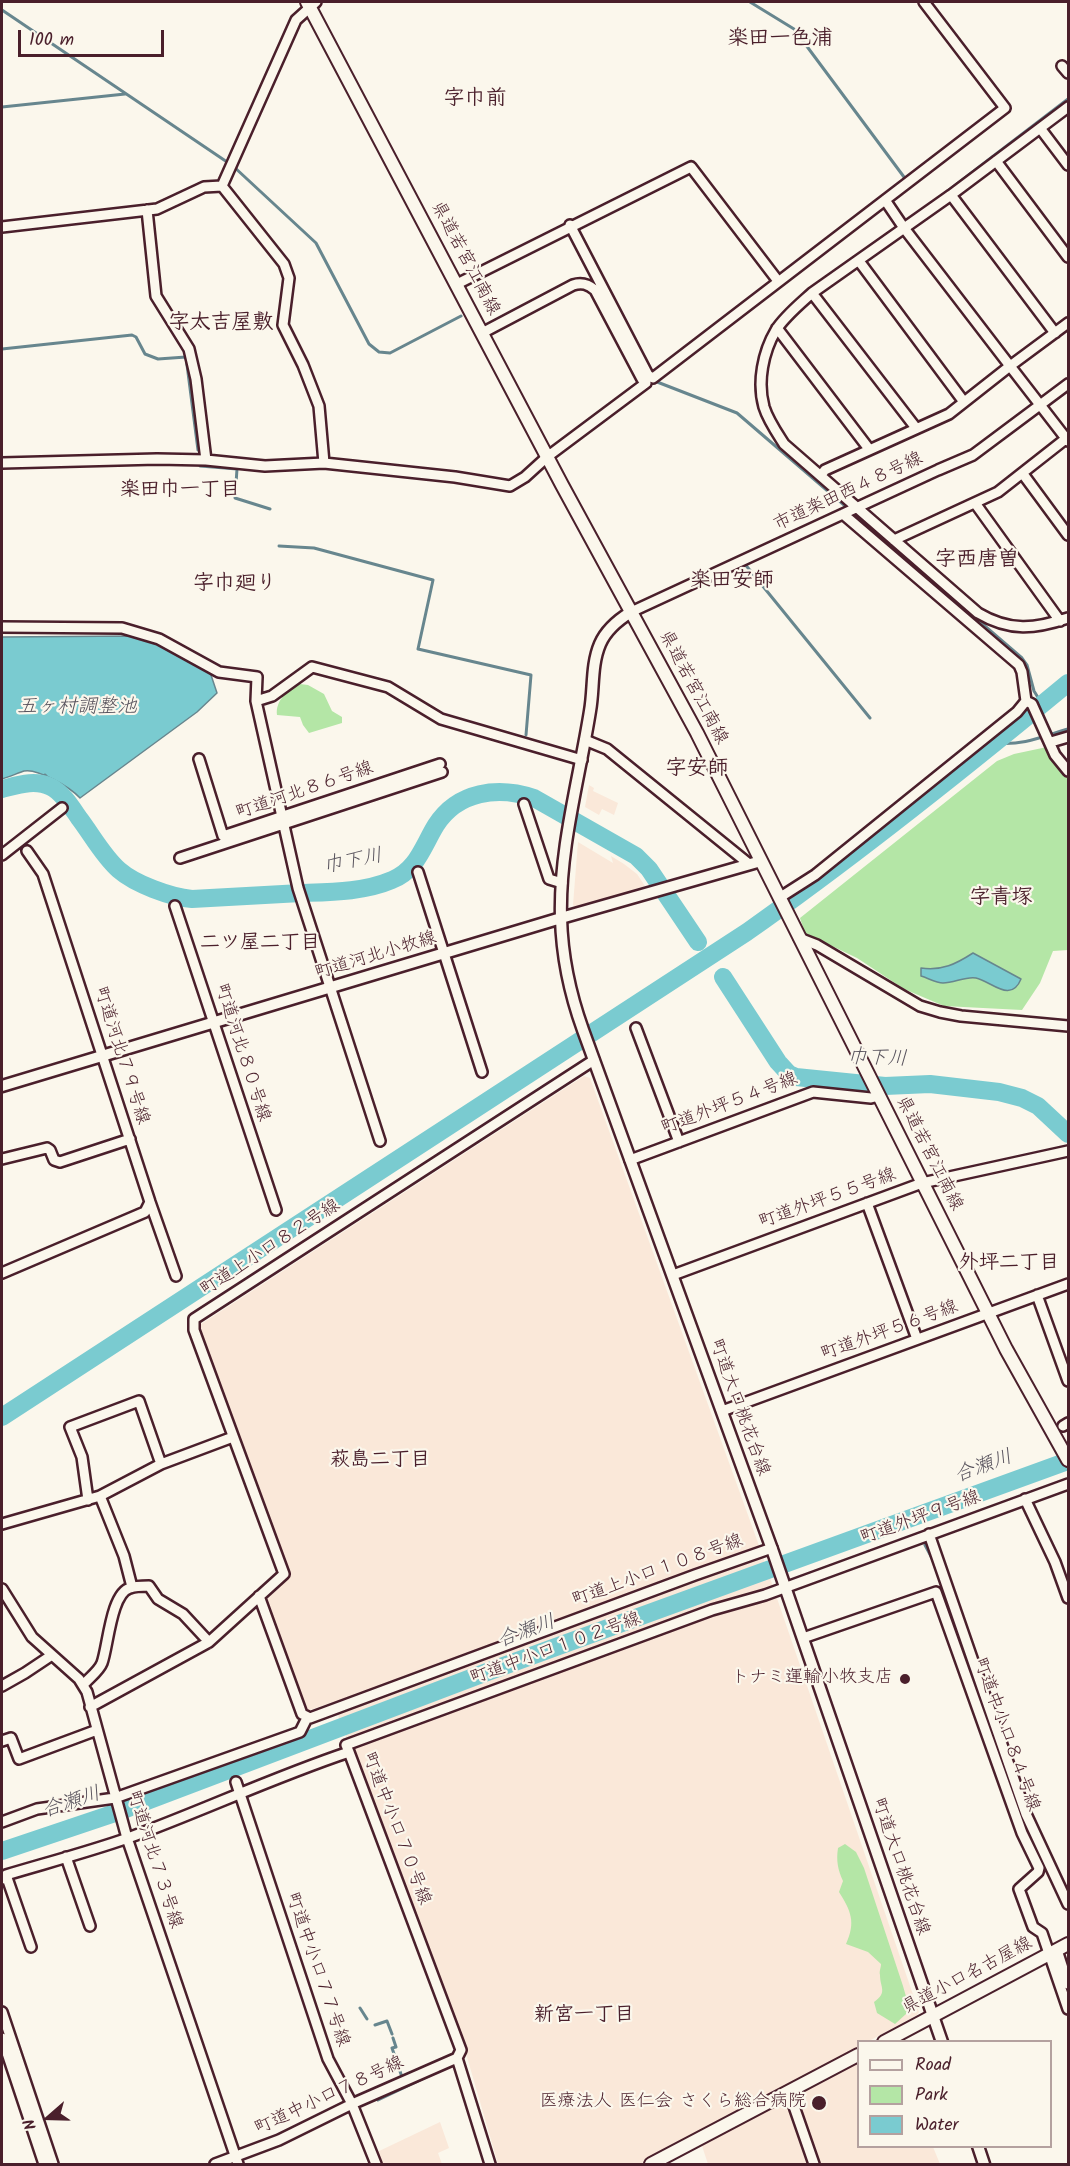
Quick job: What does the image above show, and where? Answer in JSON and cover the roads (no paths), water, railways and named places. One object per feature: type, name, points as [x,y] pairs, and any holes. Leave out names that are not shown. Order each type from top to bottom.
[{"type":"main road","name":"県道若宮江南線","points":[[311,3],[547,457],[697,733],[755,862],[780,898],[988,1313],[1068,1460]]},
{"type":"main road","name":"県道小口名古屋線","points":[[888,2040],[1068,1944]]},
{"type":"main road","points":[[655,2164],[857,2056]]},
{"type":"street","points":[[570,225],[648,375],[653,378],[1005,108],[924,2]]},
{"type":"street","points":[[222,186],[296,20],[311,3]]},
{"type":"street","points":[[975,503],[1064,619],[1048,625],[1027,628],[1002,624],[986,618],[784,444],[765,408],[761,389],[763,369],[777,328],[812,293],[951,195],[1068,107]]},
{"type":"street","points":[[1040,128],[1068,165]]},
{"type":"street","points":[[996,161],[1068,257]]},
{"type":"street","points":[[456,284],[570,225],[691,167],[777,281]]},
{"type":"street","points":[[2,227],[158,209],[204,187],[222,186]]},
{"type":"street","points":[[222,186],[284,264],[289,278],[283,324],[303,365],[319,406],[324,463]]},
{"type":"street","points":[[951,195],[1055,333]]},
{"type":"street","points":[[885,200],[904,228],[1068,439],[998,492],[894,540]]},
{"type":"street","points":[[147,210],[156,296],[189,349],[196,379],[206,460]]},
{"type":"street","points":[[859,261],[964,402]]},
{"type":"street","points":[[2,463],[157,459],[206,460],[265,466],[324,463],[455,477],[510,486],[525,477],[547,457],[646,382],[642,379],[595,290],[587,284],[573,285],[482,333]]},
{"type":"street","points":[[812,293],[916,428]]},
{"type":"street","points":[[821,475],[825,470],[869,449],[949,414],[1068,323]]},
{"type":"street","points":[[777,328],[869,449]]},
{"type":"street","name":"市道楽田西４８号線","points":[[631,612],[973,455],[1068,384]]},
{"type":"street","points":[[1023,474],[1068,535]]},
{"type":"street","points":[[843,514],[1019,665],[1029,702],[1041,722],[1055,755],[1068,771]]},
{"type":"street","name":"町道大口桃花台線","points":[[631,612],[615,623],[604,636],[594,667],[591,702],[568,832],[562,883],[561,918],[566,970],[582,1030],[773,1550],[941,2040]]},
{"type":"street","points":[[2,627],[122,628],[151,636],[219,672],[257,677],[256,701],[298,888],[380,1141]]},
{"type":"street","points":[[256,701],[272,696],[312,667],[388,687],[441,719],[582,760]]},
{"type":"street","points":[[780,898],[815,875],[1029,702]]},
{"type":"street","points":[[1050,742],[1068,737]]},
{"type":"street","points":[[585,740],[607,749],[755,862]]},
{"type":"street","name":"町道河北８６号線","points":[[221,845],[196,759],[223,836],[282,821]]},
{"type":"street","points":[[180,858],[441,768]]},
{"type":"street","points":[[524,804],[549,879],[562,883]]},
{"type":"street","points":[[2,855],[62,808]]},
{"type":"street","name":"町道河北７９号線","points":[[27,851],[44,874],[150,1202],[176,1275]]},
{"type":"street","name":"町道河北小牧線","points":[[2,1086],[755,862]]},
{"type":"street","points":[[418,872],[482,1072]]},
{"type":"street","name":"町道河北８０号線","points":[[175,906],[276,1210]]},
{"type":"street","points":[[799,938],[817,945],[920,1006],[972,1018],[1068,1026]]},
{"type":"street","points":[[636,1028],[679,1142]]},
{"type":"street","name":"町道上小口８２号線","points":[[259,1596],[284,1574],[194,1330],[194,1319],[594,1060]]},
{"type":"street","name":"町道外坪５４号線","points":[[630,1160],[813,1092],[871,1098],[878,1094]]},
{"type":"street","points":[[2,1159],[47,1148],[50,1149],[54,1160],[60,1162],[130,1139]]},
{"type":"street","name":"町道外坪５５号線","points":[[673,1275],[922,1183],[1068,1151]]},
{"type":"street","points":[[2,1273],[145,1212],[150,1202]]},
{"type":"street","points":[[869,1202],[920,1338]]},
{"type":"street","name":"町道外坪５６号線","points":[[722,1411],[1068,1284]]},
{"type":"street","points":[[1037,1295],[1068,1381]]},
{"type":"street","points":[[88,1500],[81,1457],[70,1427],[139,1401],[161,1464]]},
{"type":"street","points":[[2,1524],[99,1496],[161,1464],[233,1437]]},
{"type":"street","name":"町道外坪９号線","points":[[785,1586],[1068,1484]]},
{"type":"street","points":[[99,1496],[124,1556],[132,1587]]},
{"type":"street","points":[[1025,1499],[1055,1562],[1068,1598]]},
{"type":"street","points":[[929,1534],[1026,1814],[1068,1904]]},
{"type":"street","name":"町道上小口１０８号線","points":[[307,1718],[773,1550]]},
{"type":"street","points":[[83,1685],[102,1664],[116,1606],[123,1594],[132,1587],[149,1586],[158,1599],[183,1614],[209,1642]]},
{"type":"street","name":"町道中小口１０２号線","points":[[349,1752],[346,1744],[712,1610],[785,1586]]},
{"type":"street","name":"町道河北７３号線","points":[[2,1589],[32,1636],[83,1685],[127,1838],[237,2161]]},
{"type":"street","name":"町道中小口８４号線","points":[[803,1638],[936,1592],[1022,1833],[1039,1868],[1038,1872],[1019,1889],[1033,1927],[1042,1933],[1053,1952],[1068,2009]]},
{"type":"street","points":[[2,1822],[37,1809],[116,1800],[300,1732],[307,1718],[302,1714],[259,1596],[209,1642],[90,1707]]},
{"type":"street","points":[[2,1686],[52,1655]]},
{"type":"street","points":[[2,1741],[11,1738],[19,1759],[97,1730]]},
{"type":"street","name":"町道中小口７０号線","points":[[4,1877],[127,1838],[241,1794],[290,1772],[349,1752],[461,2050],[457,2058],[490,2164]]},
{"type":"street","name":"町道中小口７７号線","points":[[236,1782],[328,2059],[352,2104],[376,2164]]},
{"type":"street","points":[[66,1857],[90,1926]]},
{"type":"street","points":[[4,1877],[31,1947]]},
{"type":"street","points":[[1053,1952],[1068,1984]]},
{"type":"street","points":[[2,2012],[53,2164]]},
{"type":"street","points":[[2,2038],[44,2164]]},
{"type":"street","name":"町道中小口７８号線","points":[[215,2164],[237,2161],[352,2104],[457,2058]]},
{"type":"street","points":[[789,2092],[814,2164]]},
{"type":"street","points":[[979,2148],[984,2164]]},
{"type":"water","name":"五ヶ村調整池","points":[[132,636],[160,640],[210,672],[217,693],[197,712],[80,798],[61,784],[37,772],[24,771],[2,779],[2,637]]},
{"type":"water","points":[[973,953],[1021,979],[1017,986],[1012,990],[1006,990],[976,978],[943,983],[921,976],[921,968],[948,966]]},
{"type":"waterway","points":[[750,2],[794,29],[904,177]]},
{"type":"waterway","points":[[2,10],[233,166],[316,243],[369,344],[379,352],[390,353],[461,316]]},
{"type":"waterway","points":[[2,107],[125,94]]},
{"type":"waterway","points":[[932,203],[1068,99]]},
{"type":"waterway","points":[[572,281],[584,279],[597,285]]},
{"type":"waterway","points":[[2,349],[132,335],[136,337],[145,354],[158,359],[186,357],[198,450]]},
{"type":"waterway","points":[[652,380],[737,413],[1022,658],[1027,665],[1034,691],[1042,704]]},
{"type":"waterway","points":[[200,466],[237,469],[235,498],[270,509]]},
{"type":"waterway","points":[[279,546],[314,548],[433,580],[418,649],[531,675],[526,735]]},
{"type":"waterway","points":[[744,563],[870,718]]},
{"type":"waterway","points":[[2,1417],[747,932],[910,810],[1068,683]]},
{"type":"waterway","points":[[996,743],[1024,742],[1068,729]]},
{"type":"waterway","name":"巾下川","points":[[45,775],[57,791]]},
{"type":"waterway","name":"巾下川","points":[[2,789],[33,783],[51,787],[67,801],[103,852],[119,870],[153,889],[192,899],[336,892],[381,884],[401,876],[408,870],[436,825],[456,805],[480,794],[493,792],[520,794],[534,798],[636,856],[649,869],[698,942]]},
{"type":"waterway","name":"巾下川","points":[[723,977],[778,1062],[789,1074],[796,1077],[885,1086],[930,1084],[999,1092],[1022,1098],[1038,1106],[1068,1134]]},
{"type":"waterway","name":"合瀬川","points":[[2,1851],[115,1813],[487,1672],[1068,1461]]},
{"type":"waterway","points":[[925,1545],[935,1564]]},
{"type":"waterway","points":[[938,1574],[998,1752]]},
{"type":"waterway","points":[[1029,1837],[1043,1862],[1042,1869]]},
{"type":"waterway","points":[[1034,1920],[1044,1930]]},
{"type":"waterway","points":[[1065,1985],[1068,1996]]},
{"type":"waterway","points":[[360,2008],[367,2019]]},
{"type":"waterway","points":[[375,2025],[387,2021],[392,2034]]},
{"type":"waterway","points":[[393,2038],[396,2047],[392,2048],[403,2080]]},
{"type":"waterway","points":[[378,2100],[454,2064]]},
{"type":"place","name":"トナミ運輸小牧支店","points":[[905,1679]]},
{"type":"place","name":"医療法人 医仁会 さくら総合病院","points":[[819,2103]]},
{"type":"district","name":"楽田一色浦","points":[[780,40]]},
{"type":"district","name":"字巾前","points":[[475,100]]},
{"type":"district","name":"字太吉屋敷","points":[[221,324]]},
{"type":"district","name":"楽田巾一丁目","points":[[180,492]]},
{"type":"district","name":"字西唐曽","points":[[977,561]]},
{"type":"district","name":"楽田安師","points":[[732,582]]},
{"type":"district","name":"字巾廻り","points":[[235,585]]},
{"type":"district","name":"字安師","points":[[697,770]]},
{"type":"district","name":"字青塚","points":[[1001,899]]},
{"type":"district","name":"二ツ屋二丁目","points":[[260,945]]},
{"type":"district","name":"外坪二丁目","points":[[1009,1265]]},
{"type":"district","name":"萩島二丁目","points":[[380,1462]]},
{"type":"district","name":"新宮一丁目","points":[[584,2017]]}]
